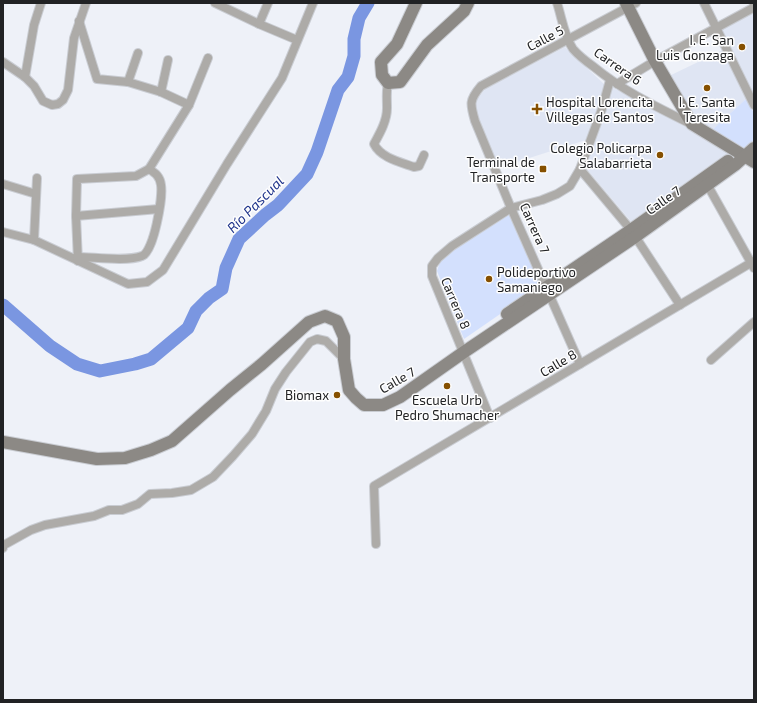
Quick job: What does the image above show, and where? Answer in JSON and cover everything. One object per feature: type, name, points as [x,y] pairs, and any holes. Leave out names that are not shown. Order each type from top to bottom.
[{"type":"main road","points":[[416,3],[397,44],[381,62],[382,75],[388,83],[400,82],[426,45],[464,11],[468,3]]},
{"type":"main road","points":[[630,4],[655,61],[692,124]]},
{"type":"main road","name":"Carrera 6","points":[[692,124],[751,155]]},
{"type":"main road","name":"Calle 7","points":[[344,359],[349,390],[364,405],[383,405],[400,398],[463,349],[633,234],[708,186],[735,165],[751,155]]},
{"type":"main road","name":"Calle 7","points":[[633,234],[730,160],[751,155]]},
{"type":"main road","points":[[3,442],[97,459],[125,458],[151,450],[172,441],[309,322],[325,316],[337,321],[344,337],[344,359]]},
{"type":"street","points":[[25,78],[34,25],[41,3]]},
{"type":"street","points":[[3,62],[34,86],[43,101],[52,105],[58,104],[63,100],[68,90],[74,38],[86,3]]},
{"type":"street","points":[[216,3],[259,24],[297,40]]},
{"type":"street","points":[[259,24],[268,3]]},
{"type":"street","points":[[3,232],[34,240],[78,259],[128,284],[147,282],[164,270],[227,164],[282,78],[313,3]]},
{"type":"street","name":"Carrera 6","points":[[557,3],[568,39],[574,49],[614,82],[644,100],[692,124]]},
{"type":"street","points":[[704,3],[754,105]]},
{"type":"street","name":"Calle 5","points":[[471,100],[480,86],[630,4]]},
{"type":"street","points":[[614,82],[716,28],[753,6]]},
{"type":"street","points":[[79,21],[97,79],[128,82],[161,92],[190,105]]},
{"type":"street","points":[[128,82],[138,53]]},
{"type":"street","points":[[78,259],[76,216],[77,179],[136,176],[149,168],[190,105],[208,58]]},
{"type":"street","points":[[161,92],[168,60]]},
{"type":"street","name":"Carrera 8","points":[[490,418],[432,276],[432,266],[438,258],[452,246],[511,208],[557,194],[570,186],[580,169],[602,109],[614,82]]},
{"type":"street","points":[[388,83],[385,93],[387,109],[383,128],[374,144],[378,152],[414,167],[419,166],[424,155]]},
{"type":"street","name":"Carrera 7","points":[[471,100],[470,107],[475,121],[511,208],[580,364]]},
{"type":"street","points":[[78,259],[129,258],[146,254],[151,243],[159,210],[161,185],[157,174],[149,168]]},
{"type":"street","points":[[580,169],[633,234],[680,305]]},
{"type":"street","points":[[34,240],[36,178]]},
{"type":"street","points":[[3,184],[36,194]]},
{"type":"street","points":[[708,186],[753,264]]},
{"type":"street","points":[[76,216],[159,210]]},
{"type":"street","name":"Calle 8","points":[[376,544],[374,486],[680,305],[753,264]]},
{"type":"street","points":[[711,360],[754,322]]},
{"type":"street","points":[[3,548],[4,545],[31,530],[45,525],[94,516],[110,510],[122,510],[138,504],[150,494],[191,490],[213,476],[252,434],[266,411],[279,383],[310,342],[317,339],[326,341],[344,359]]},
{"type":"shaded area","name":"I. E. San Luis Gonzaga","points":[[754,10],[754,97],[719,28]]},
{"type":"shaded area","name":"Hospital Lorencita Villegas de Santos","points":[[565,47],[605,85],[599,107],[586,140],[498,168],[475,111],[475,102],[485,89]]},
{"type":"shaded area","name":"I. E. Santa Teresita","points":[[723,50],[746,99],[711,131],[687,112],[667,77]]},
{"type":"shaded area","name":"Colegio Policarpa Salabarrieta","points":[[612,87],[734,153],[634,225],[585,167]]},
{"type":"shaded area","points":[[746,99],[754,113],[754,144],[743,153],[711,131]]},
{"type":"shaded area","name":"Polideportivo Samaniego","points":[[508,212],[541,286],[464,339],[437,271],[440,262],[447,254]]},
{"type":"waterway","name":"Río Pascual","points":[[3,305],[50,346],[77,364],[100,371],[135,364],[151,359],[188,328],[196,311],[209,298],[222,289],[226,268],[239,239],[278,205],[307,174],[317,152],[338,90],[348,77],[354,56],[354,39],[359,18],[368,3]]},
{"type":"place","name":"I. E. San Luis Gonzaga","points":[[742,47]]},
{"type":"place","name":"I. E. Santa Teresita","points":[[707,88]]},
{"type":"place","name":"Hospital Lorencita Villegas de Santos","points":[[537,109]]},
{"type":"place","name":"Colegio Policarpa Salabarrieta","points":[[660,155]]},
{"type":"place","name":"Terminal de Transporte","points":[[543,169]]},
{"type":"place","name":"Polideportivo Samaniego","points":[[489,279]]},
{"type":"place","name":"Escuela Urb Pedro Shumacher","points":[[447,386]]},
{"type":"place","name":"Biomax","points":[[337,395]]}]
